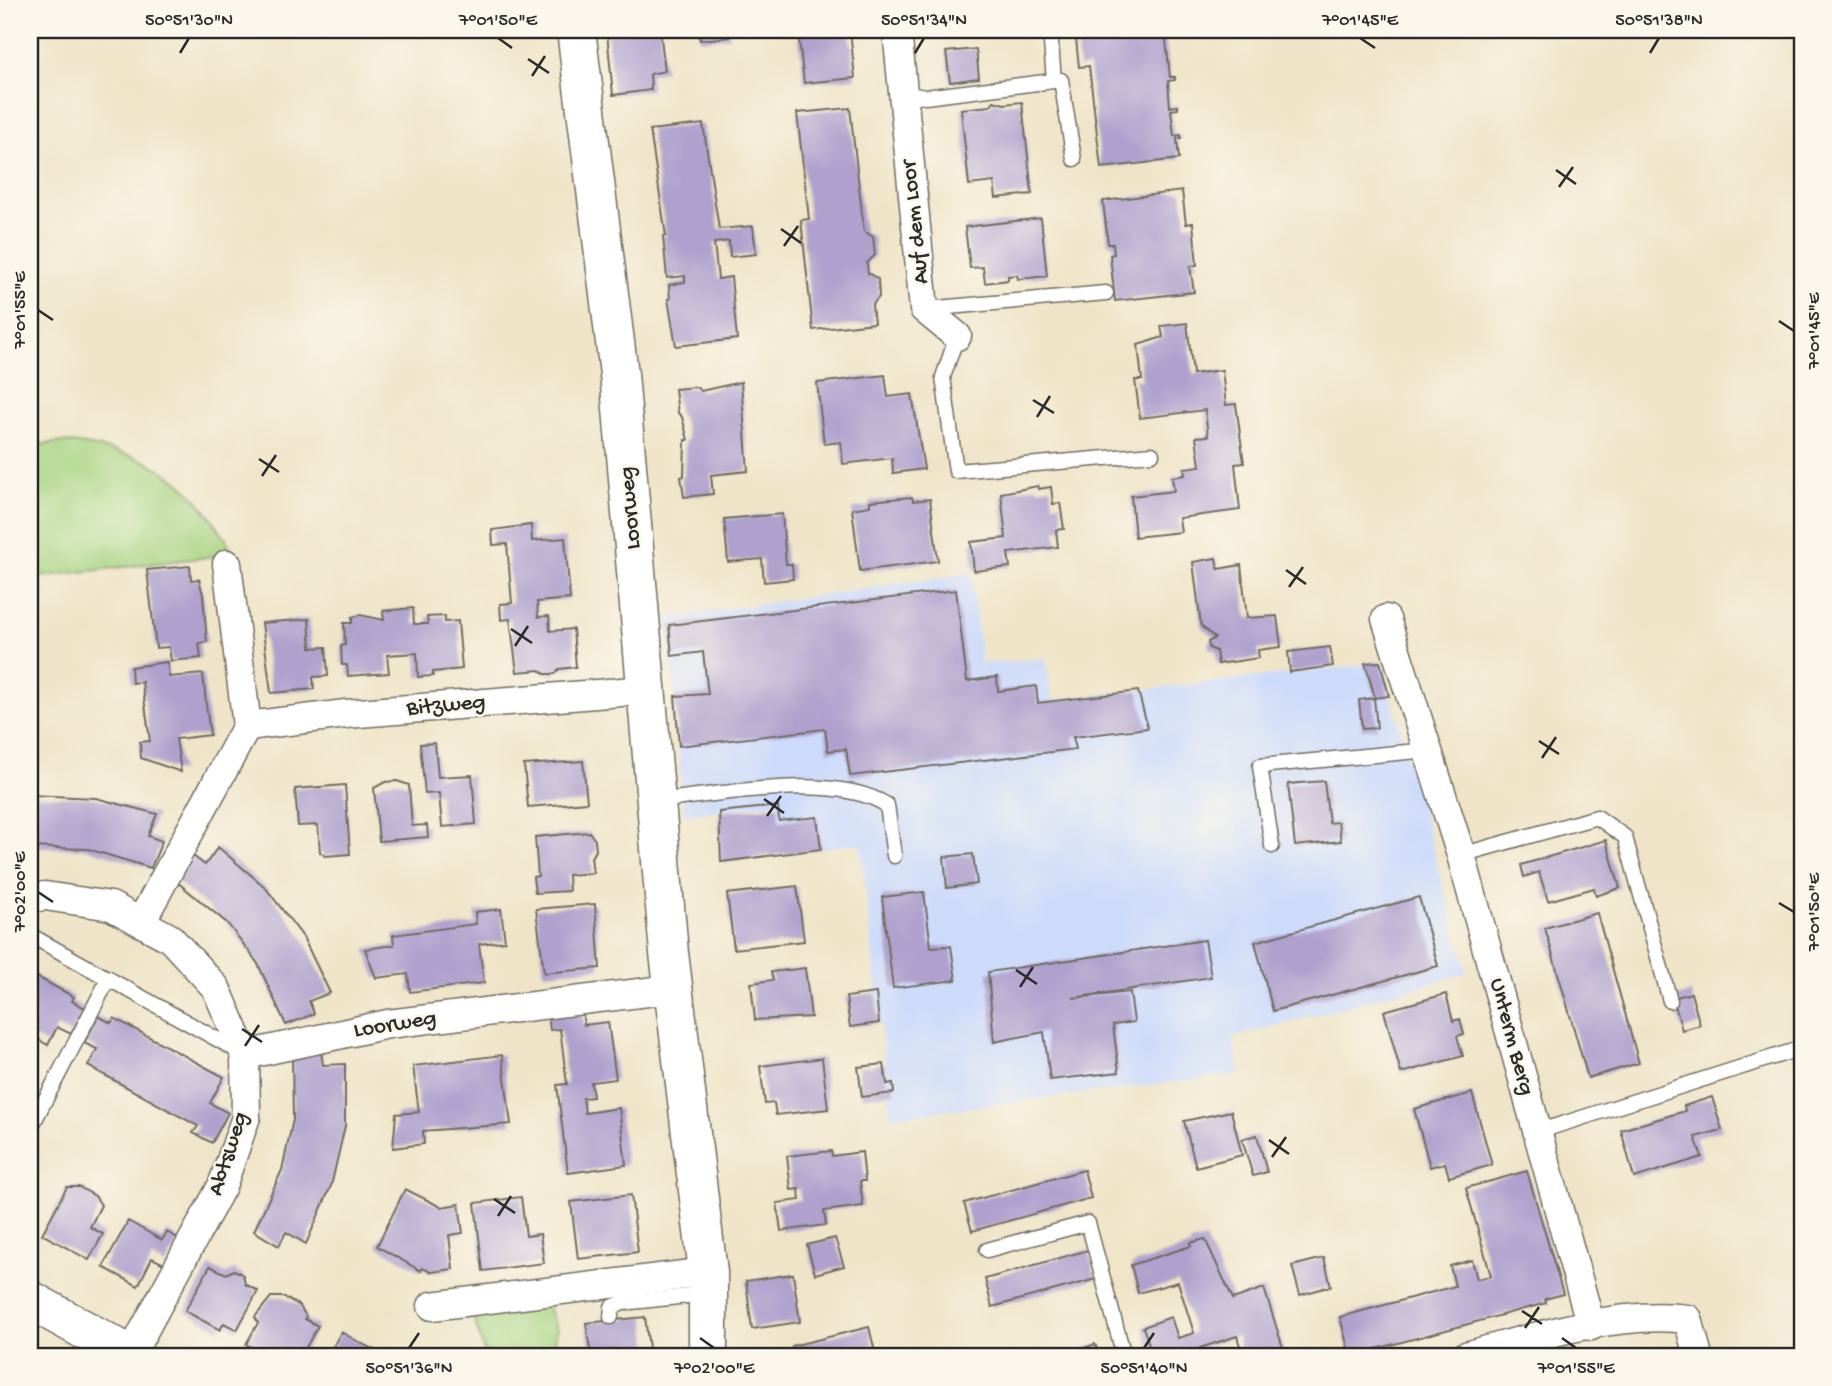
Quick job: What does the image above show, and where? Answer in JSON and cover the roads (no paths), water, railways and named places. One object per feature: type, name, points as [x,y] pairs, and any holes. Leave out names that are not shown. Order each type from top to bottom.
[{"type":"street","name":"Loorweg","points":[[576,30],[616,350],[672,989],[708,1283],[708,1356]]},
{"type":"street","name":"Auf dem Loor","points":[[897,30],[924,309],[957,335]]},
{"type":"street","points":[[142,920],[247,726],[227,564]]},
{"type":"street","name":"Unterm Berg","points":[[1386,619],[1461,855],[1591,1326]]},
{"type":"street","name":"Bitzweg","points":[[247,726],[346,714],[646,690]]},
{"type":"street","name":"Abtsweg","points":[[30,898],[45,896],[111,906],[142,920],[170,938],[215,988],[245,1055],[246,1117],[222,1186],[131,1356]]},
{"type":"street","name":"Loorweg","points":[[245,1055],[388,1024],[672,989]]},
{"type":"street","points":[[432,1306],[708,1283]]},
{"type":"street","points":[[30,1300],[131,1356]]},
{"type":"street","points":[[1481,1354],[1591,1326],[1657,1315],[1688,1319],[1699,1356]]},
{"type":"lane","points":[[1050,30],[1054,81]]},
{"type":"lane","points":[[903,93],[925,97],[1061,80],[1074,159]]},
{"type":"lane","points":[[924,309],[1105,293]]},
{"type":"lane","points":[[957,335],[943,377],[956,471],[1152,454]]},
{"type":"lane","points":[[1272,846],[1260,766],[1428,750]]},
{"type":"lane","points":[[655,801],[806,785],[876,798],[887,805],[894,856]]},
{"type":"lane","points":[[1461,855],[1597,817],[1625,836],[1670,1001]]},
{"type":"lane","points":[[30,935],[245,1055]]},
{"type":"lane","points":[[30,1129],[110,978]]},
{"type":"lane","points":[[1537,1132],[1802,1048]]},
{"type":"lane","points":[[987,1250],[1088,1223],[1124,1356]]},
{"type":"lane","points":[[611,1317],[612,1307],[622,1303],[708,1283]]}]
